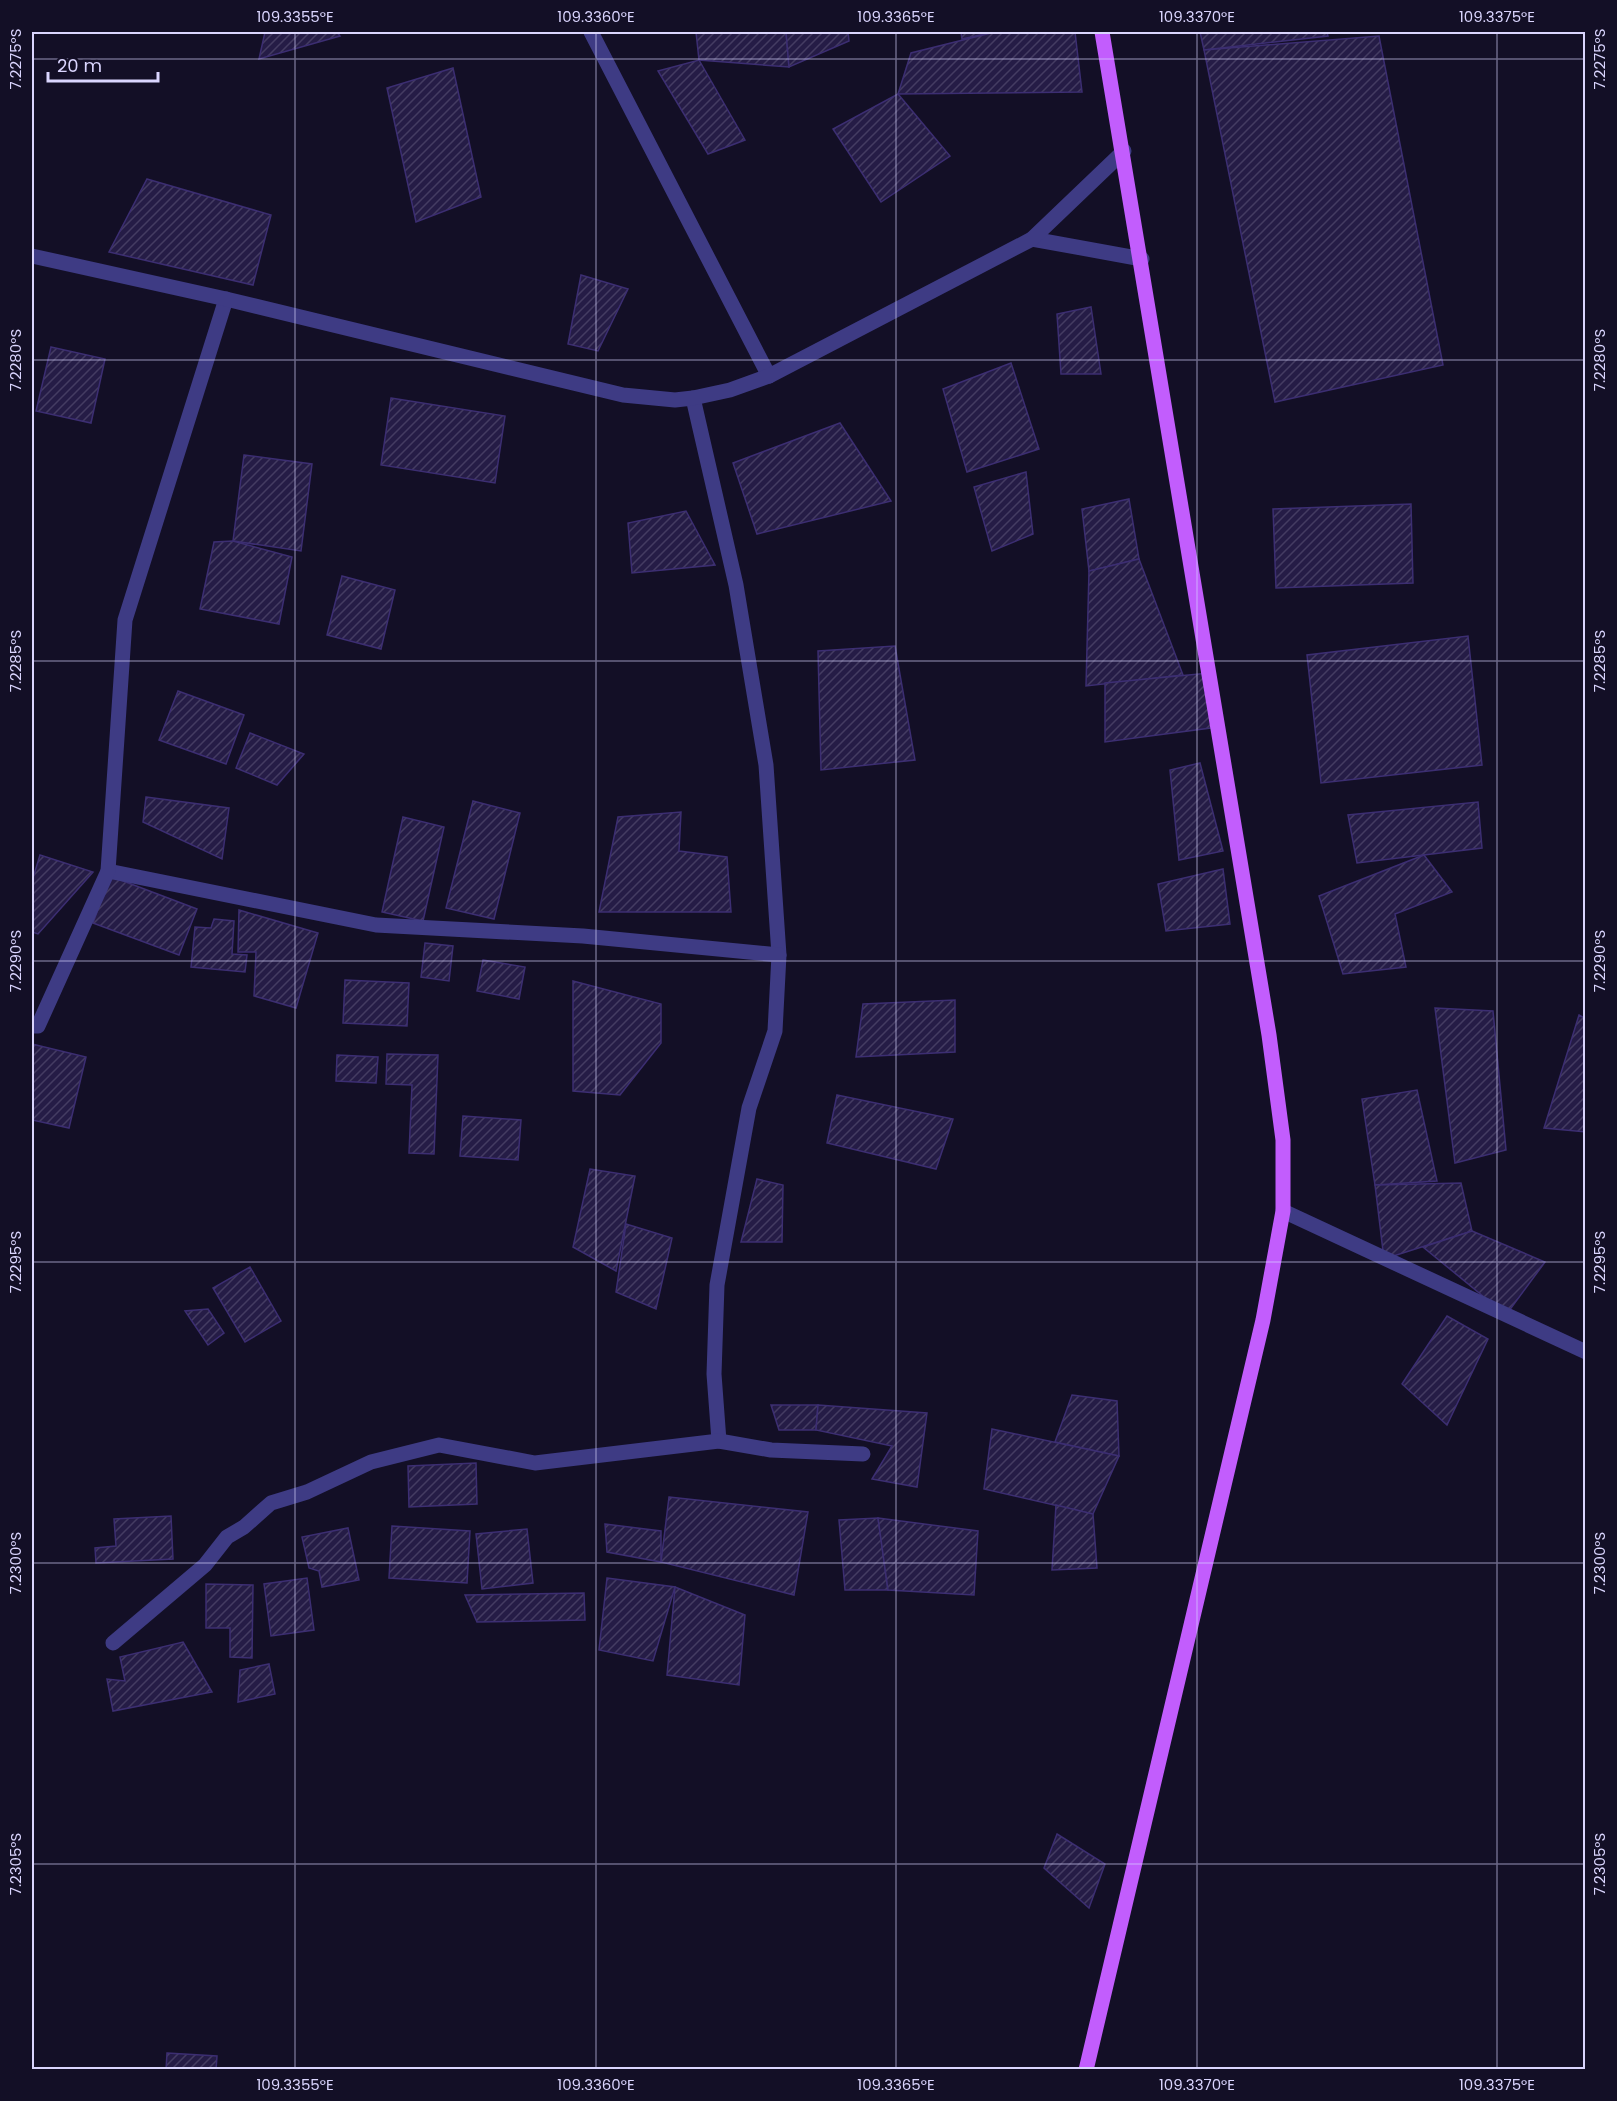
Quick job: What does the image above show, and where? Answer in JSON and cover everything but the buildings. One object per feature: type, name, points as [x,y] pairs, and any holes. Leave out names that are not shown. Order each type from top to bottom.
[{"type":"main road","points":[[1086,2070],[1263,1320],[1283,1211],[1283,1140],[1269,1035],[1142,258],[1102,32]]},
{"type":"street","points":[[591,32],[770,376]]},
{"type":"street","points":[[32,256],[226,299],[623,395],[675,400],[730,390],[770,376],[1032,239],[1124,151]]},
{"type":"street","points":[[1032,239],[1142,258]]},
{"type":"street","points":[[32,1026],[38,1026],[108,871],[125,620],[226,299]]},
{"type":"street","points":[[693,398],[736,585],[766,765],[778,955],[775,1031],[749,1108],[717,1285],[714,1374],[719,1441]]},
{"type":"street","points":[[108,871],[376,925],[583,936],[778,955]]},
{"type":"street","points":[[1283,1211],[1586,1352]]},
{"type":"street","points":[[113,1643],[205,1565],[227,1538],[244,1527],[271,1503],[307,1492],[371,1462],[439,1445],[535,1463],[719,1441],[771,1450],[863,1454]]}]
